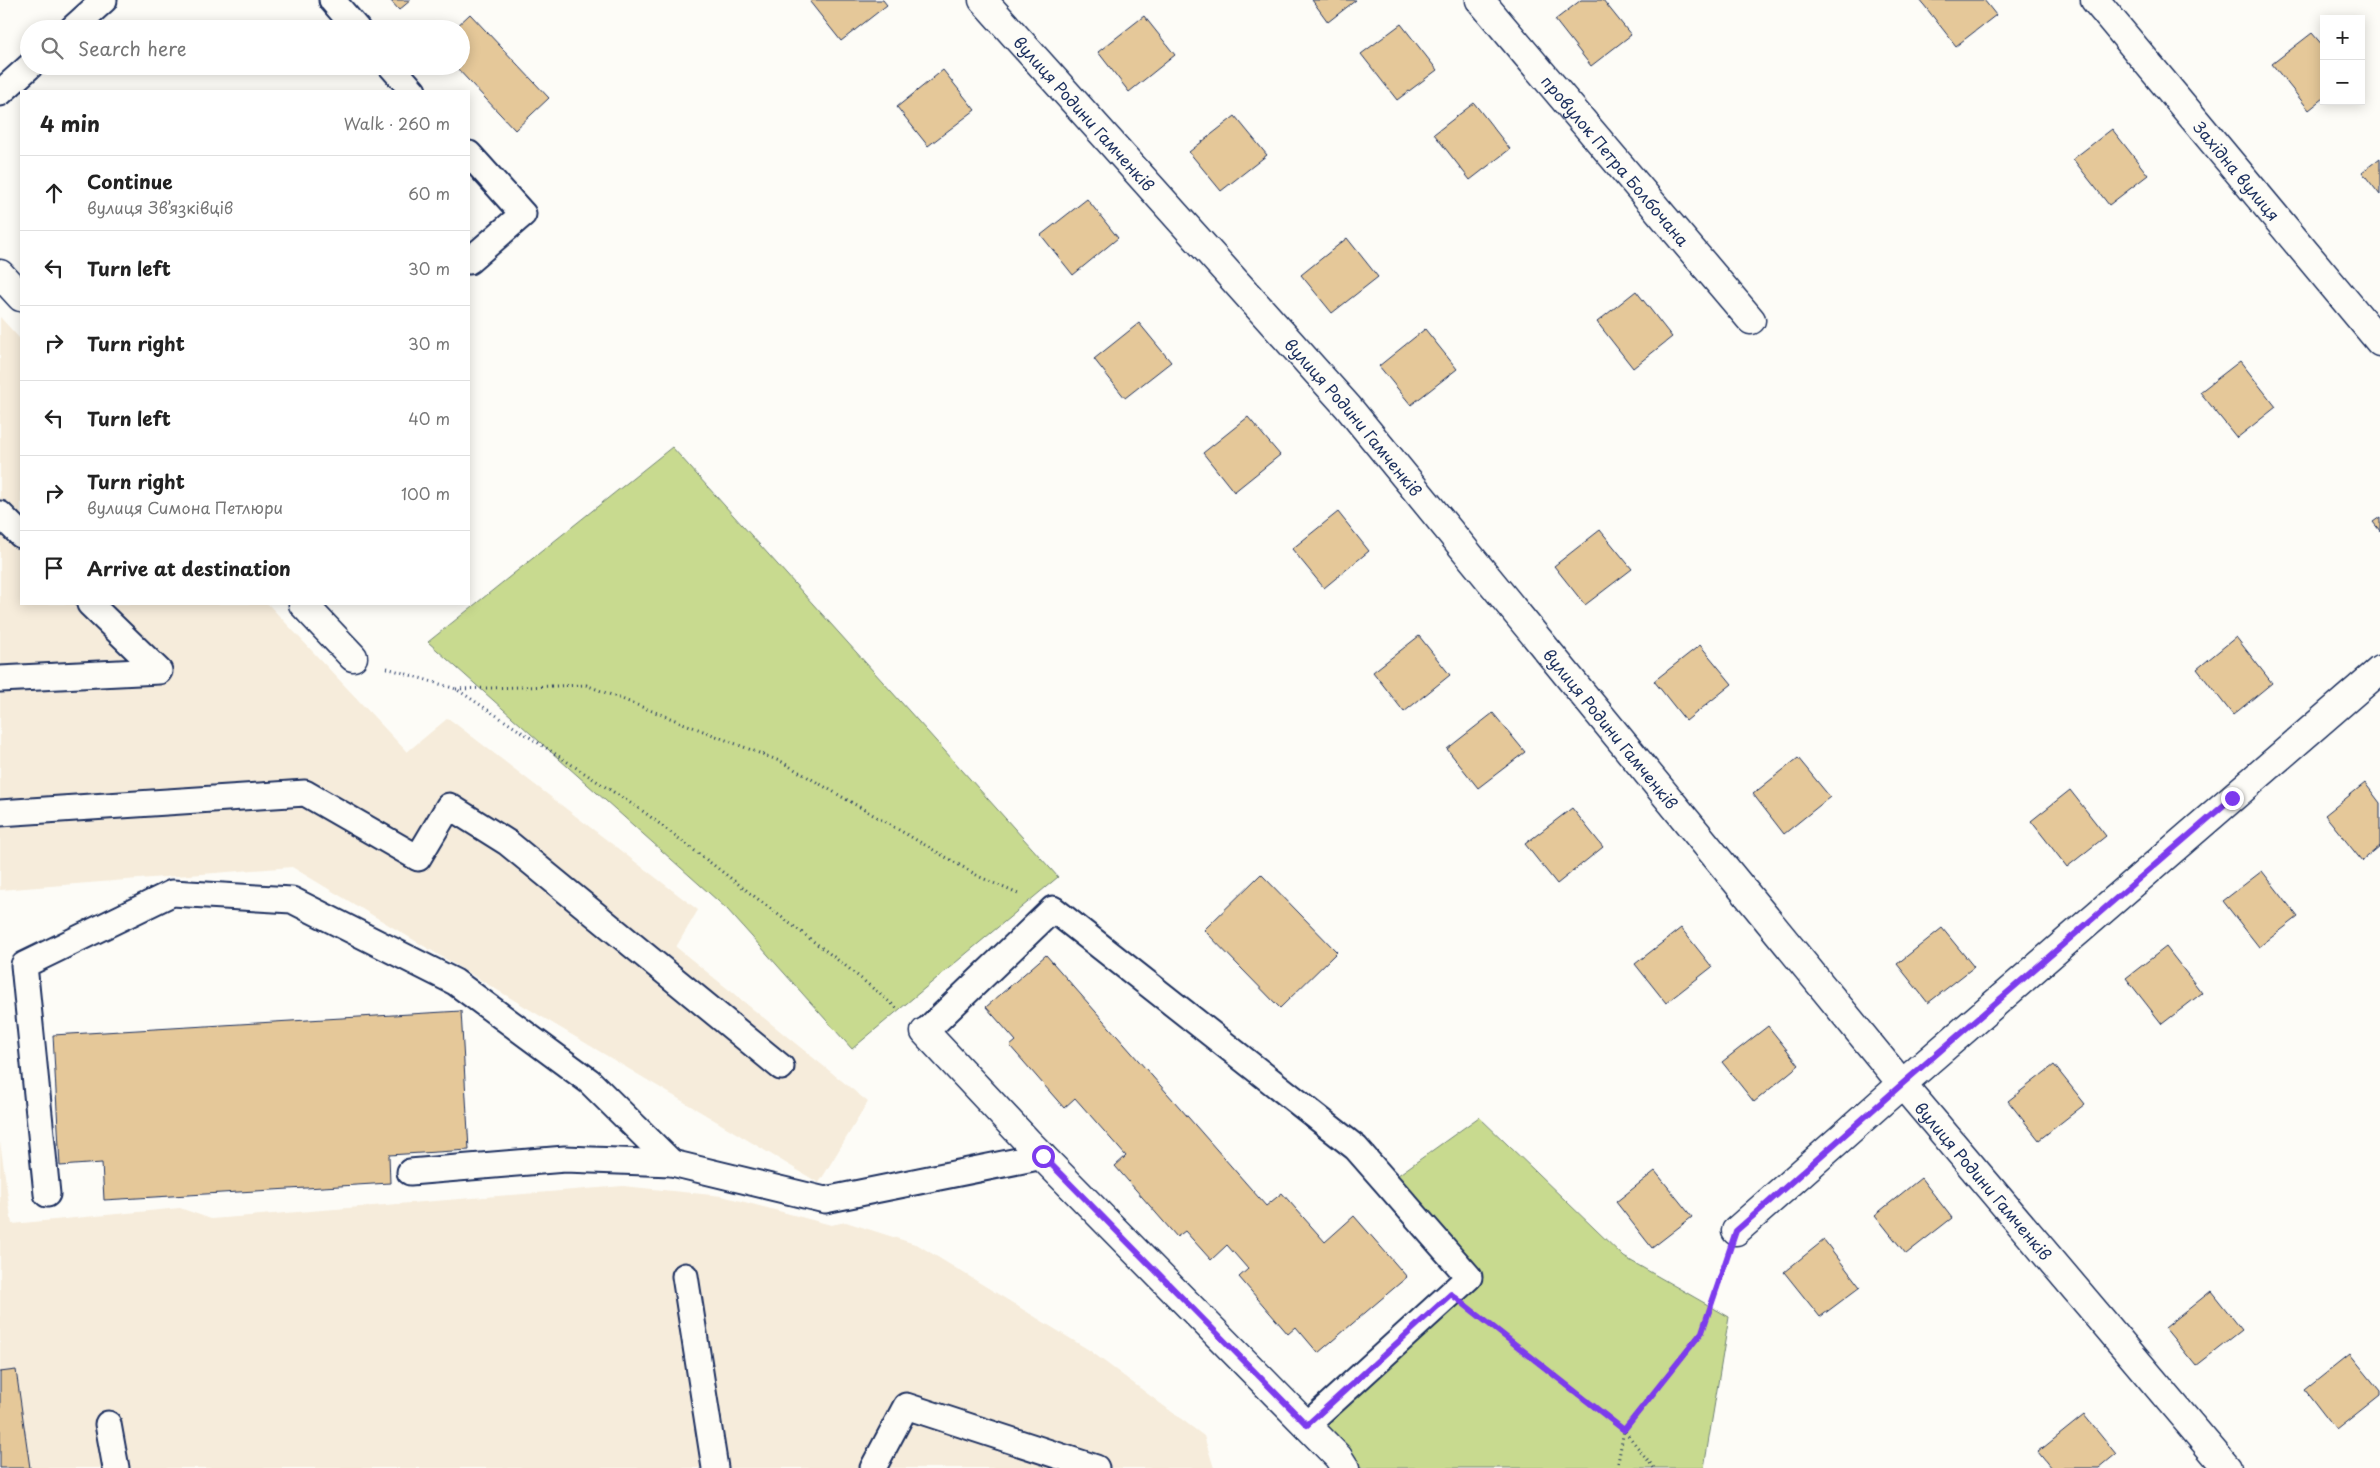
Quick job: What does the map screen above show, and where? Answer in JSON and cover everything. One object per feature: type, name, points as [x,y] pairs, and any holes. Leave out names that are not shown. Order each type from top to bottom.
[{"type":"street","name":"вулиця Родини Гамченків","points":[[983,0],[1348,407],[1902,1084],[2227,1468]]},
{"type":"street","name":"провулок Петра Болбочана","points":[[1480,0],[1751,320]]},
{"type":"street","name":"Західна вулиця","points":[[2095,0],[2380,342]]},
{"type":"street","points":[[0,274],[20,296]]},
{"type":"street","points":[[304,605],[352,657]]},
{"type":"street","points":[[1736,1231],[1902,1084],[2380,670]]},
{"type":"street","points":[[924,1032],[1338,1457],[1345,1468]]},
{"type":"lane","points":[[82,20],[104,0]]},
{"type":"lane","points":[[332,0],[349,20]]},
{"type":"lane","points":[[0,92],[20,75]]},
{"type":"lane","points":[[399,75],[412,90]]},
{"type":"lane","points":[[470,155],[523,214],[470,260]]},
{"type":"lane","points":[[0,514],[20,535]]},
{"type":"lane","points":[[0,679],[158,671],[91,605]]},
{"type":"lane","points":[[0,813],[305,793],[418,858],[449,806],[508,843],[781,1068]]},
{"type":"lane","points":[[47,1194],[24,965],[172,893],[292,900],[455,982],[588,1081],[672,1163]]},
{"type":"lane","points":[[924,1032],[1052,909],[1356,1148],[1469,1277],[1307,1425]]},
{"type":"lane","points":[[410,1172],[565,1159],[672,1163],[824,1200],[1043,1156]]},
{"type":"lane","points":[[685,1276],[715,1468]]},
{"type":"lane","points":[[873,1468],[906,1406],[1096,1468]]},
{"type":"lane","points":[[108,1424],[116,1468]]},
{"type":"path","points":[[352,657],[456,689],[644,812],[847,967],[924,1032]]},
{"type":"path","points":[[456,689],[586,685],[782,762],[980,877],[1052,909]]},
{"type":"path","points":[[1617,1468],[1624,1430],[1702,1332],[1736,1231]]},
{"type":"path","points":[[1451,1294],[1624,1430],[1654,1468]]},
{"type":"shaded area","points":[[0,317],[20,339],[20,605],[269,605],[407,752],[448,718],[698,910],[676,947],[868,1102],[819,1183],[292,867],[0,890]]},
{"type":"shaded area","points":[[0,1142],[12,1224],[180,1208],[211,1219],[623,1186],[722,1196],[831,1225],[846,1222],[918,1245],[1089,1350],[1204,1436],[1214,1468],[0,1468]]},
{"type":"green space","points":[[672,447],[1058,877],[852,1049],[727,909],[428,642]]},
{"type":"green space","points":[[1479,1117],[1624,1257],[1729,1317],[1704,1468],[1345,1468],[1307,1425],[1469,1278],[1387,1183]]},
{"type":"building","points":[[390,0],[411,0],[399,10]]},
{"type":"building","points":[[812,0],[883,0],[887,5],[841,41],[810,2]]},
{"type":"building","points":[[1312,0],[1356,0],[1328,22]]},
{"type":"building","points":[[1581,0],[1603,0],[1631,35],[1591,66],[1555,20]]},
{"type":"building","points":[[1920,0],[1984,0],[1996,15],[1956,46]]},
{"type":"building","points":[[470,14],[549,98],[515,130],[463,75],[470,75],[470,20],[464,20]]},
{"type":"building","points":[[1144,16],[1175,55],[1129,92],[1098,52]]},
{"type":"building","points":[[1401,24],[1437,70],[1397,100],[1361,54]]},
{"type":"building","points":[[2312,33],[2320,42],[2320,101],[2309,110],[2272,64]]},
{"type":"building","points":[[943,70],[975,110],[928,146],[897,107]]},
{"type":"building","points":[[1474,103],[1510,149],[1470,180],[1434,134]]},
{"type":"building","points":[[1235,116],[1267,155],[1221,191],[1189,152]]},
{"type":"building","points":[[2112,129],[2148,175],[2109,205],[2073,159]]},
{"type":"building","points":[[2380,158],[2380,195],[2362,172]]},
{"type":"building","points":[[1087,199],[1118,238],[1073,275],[1041,235]]},
{"type":"building","points":[[1347,238],[1378,277],[1332,313],[1301,275]]},
{"type":"building","points":[[1636,291],[1672,337],[1633,368],[1597,322]]},
{"type":"building","points":[[1139,323],[1171,362],[1125,398],[1094,359]]},
{"type":"building","points":[[1425,329],[1457,369],[1411,405],[1379,366]]},
{"type":"building","points":[[2240,361],[2276,407],[2237,438],[2200,392]]},
{"type":"building","points":[[1248,417],[1280,455],[1234,492],[1203,453]]},
{"type":"building","points":[[1338,512],[1369,551],[1324,588],[1292,549]]},
{"type":"building","points":[[2380,517],[2380,531],[2373,522]]},
{"type":"building","points":[[1600,530],[1632,569],[1585,605],[1554,566]]},
{"type":"building","points":[[1419,636],[1450,675],[1404,712],[1373,672]]},
{"type":"building","points":[[2236,637],[2272,683],[2233,715],[2197,669]]},
{"type":"building","points":[[1700,645],[1732,684],[1686,721],[1654,681]]},
{"type":"building","points":[[1493,713],[1525,752],[1478,788],[1447,749]]},
{"type":"building","points":[[1798,758],[1830,797],[1784,834],[1753,794]]},
{"type":"building","points":[[2365,783],[2380,803],[2380,846],[2362,861],[2325,815]]},
{"type":"building","points":[[2070,790],[2106,836],[2067,867],[2031,821]]},
{"type":"building","points":[[1572,808],[1603,847],[1557,884],[1525,844]]},
{"type":"building","points":[[2262,871],[2298,917],[2259,947],[2223,901]]},
{"type":"building","points":[[1261,874],[1337,952],[1280,1008],[1204,930]]},
{"type":"building","points":[[1681,928],[1712,967],[1666,1003],[1635,964]]},
{"type":"building","points":[[1942,928],[1974,967],[1928,1003],[1897,964]]},
{"type":"building","points":[[2166,947],[2202,993],[2162,1024],[2126,978]]},
{"type":"building","points":[[1046,955],[1266,1206],[1282,1193],[1325,1242],[1354,1216],[1407,1277],[1318,1353],[1296,1327],[1288,1334],[1239,1277],[1248,1269],[1227,1245],[1211,1260],[1185,1231],[1177,1237],[1115,1166],[1126,1156],[1075,1098],[1064,1108],[1010,1046],[1016,1041],[986,1007]]},
{"type":"building","points":[[461,1011],[469,1150],[389,1155],[390,1183],[104,1200],[102,1163],[60,1166],[53,1035]]},
{"type":"building","points":[[1768,1026],[1799,1065],[1754,1102],[1722,1062]]},
{"type":"building","points":[[2054,1065],[2085,1104],[2039,1140],[2008,1101]]},
{"type":"building","points":[[1655,1171],[1692,1217],[1652,1248],[1616,1202]]},
{"type":"building","points":[[1921,1178],[1952,1218],[1906,1254],[1875,1215]]},
{"type":"building","points":[[1824,1240],[1860,1287],[1820,1317],[1784,1272]]},
{"type":"building","points":[[2211,1291],[2242,1330],[2196,1366],[2165,1328]]},
{"type":"building","points":[[2350,1354],[2380,1391],[2380,1395],[2336,1430],[2305,1390]]},
{"type":"building","points":[[16,1370],[30,1468],[0,1468],[0,1372]]},
{"type":"building","points":[[2084,1415],[2116,1454],[2099,1468],[2051,1468],[2038,1452]]},
{"type":"route","points":[[1043,1156],[1307,1425],[1451,1294],[1624,1430],[1702,1332],[1736,1231],[1902,1084],[2232,798]]}]
